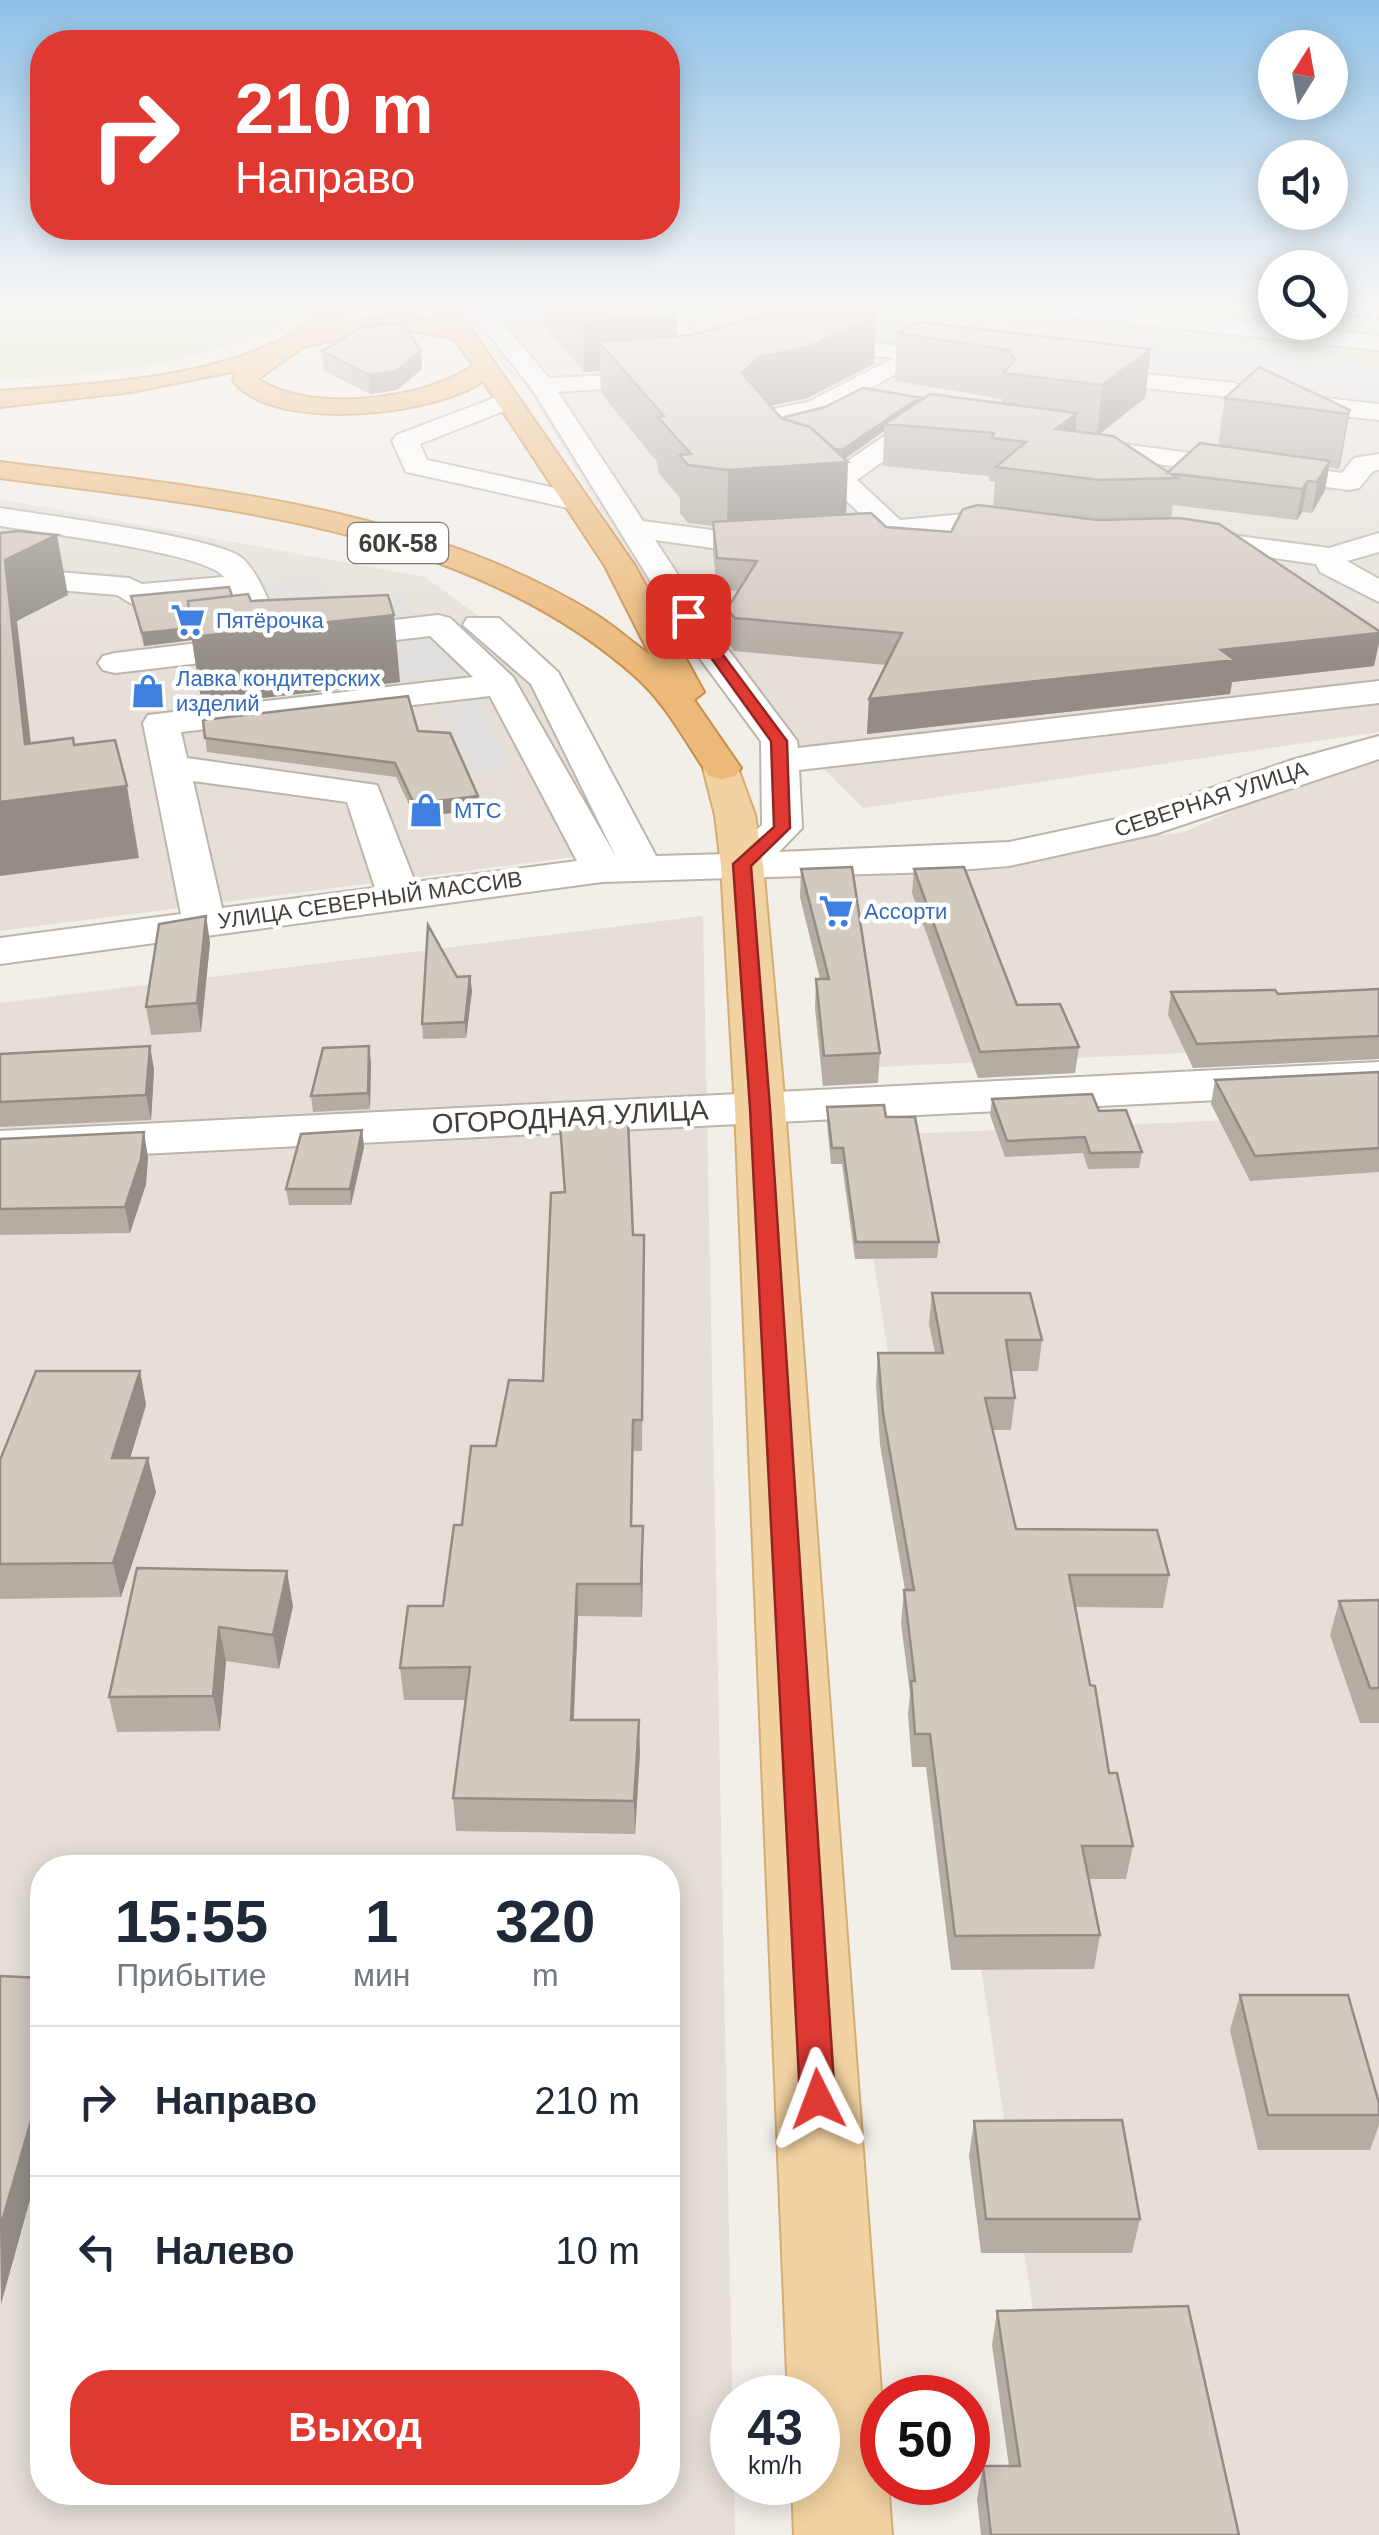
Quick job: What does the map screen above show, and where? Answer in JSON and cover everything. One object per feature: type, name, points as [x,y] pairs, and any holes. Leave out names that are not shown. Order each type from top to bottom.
[{"type":"highway","points":[[523,425],[629,582],[722,768]]},
{"type":"highway","name":"60К-58","points":[[0,470],[202,498],[317,520],[412,546],[500,579],[581,620],[648,670],[689,715],[722,768]]},
{"type":"main road","points":[[722,768],[735,815],[742,864],[760,1108],[843,2535]]},
{"type":"street","points":[[430,425],[405,440],[416,466],[573,500]]},
{"type":"street","points":[[566,425],[629,528],[780,751],[782,828],[742,864]]},
{"type":"street","points":[[759,425],[793,466],[840,479],[893,529]]},
{"type":"street","points":[[840,479],[916,425]]},
{"type":"street","points":[[941,425],[975,431]]},
{"type":"street","points":[[1126,454],[1151,431]]},
{"type":"street","points":[[1044,442],[1126,454],[1179,450],[1379,486]]},
{"type":"street","points":[[1350,482],[1364,464],[1379,462]]},
{"type":"street","points":[[0,517],[184,548],[230,563],[245,585],[268,645]]},
{"type":"street","points":[[629,528],[728,541],[976,522],[1060,534]]},
{"type":"street","points":[[1155,535],[1330,557],[1378,543]]},
{"type":"street","points":[[1330,557],[1331,565],[1379,592]]},
{"type":"street","points":[[0,576],[129,587],[132,594],[245,585]]},
{"type":"street","points":[[430,615],[500,684],[622,869]]},
{"type":"street","points":[[116,663],[268,645],[430,615],[487,625],[546,678],[622,869]]},
{"type":"street","points":[[204,923],[161,723],[500,684]]},
{"type":"street","points":[[722,768],[780,751],[1379,692]]},
{"type":"street","name":"СЕВЕРНАЯ УЛИЦА","points":[[742,864],[933,860],[1009,854],[1141,826],[1379,746]]},
{"type":"street","points":[[170,766],[363,793],[399,896]]},
{"type":"street","name":"УЛИЦА СЕВЕРНЫЙ МАССИВ","points":[[0,951],[622,869],[742,864]]},
{"type":"street","name":"ОГОРОДНАЯ УЛИЦА","points":[[0,1146],[1379,1077]]},
{"type":"shaded area","points":[[550,425],[1379,425],[1379,732],[863,808],[652,598]]},
{"type":"shaded area","points":[[0,499],[425,577],[522,648],[635,849],[0,931]]},
{"type":"shaded area","points":[[316,576],[331,607],[406,599],[417,618],[277,633],[255,582]]},
{"type":"shaded area","points":[[463,629],[518,668],[368,684],[346,638]]},
{"type":"shaded area","points":[[478,702],[513,768],[472,773],[439,706]]},
{"type":"shaded area","points":[[1379,755],[1379,1044],[876,1067],[816,878],[875,875],[1184,832],[1348,760]]},
{"type":"shaded area","points":[[703,916],[732,2375],[710,2375],[710,2505],[734,2505],[735,2535],[0,2535],[0,1003]]},
{"type":"shaded area","points":[[1379,1114],[1379,2535],[1067,2535],[855,1136]]},
{"type":"building","points":[[665,425],[804,425],[848,462],[728,470],[688,465],[679,455],[691,454]]},
{"type":"building","points":[[805,425],[878,425],[842,450],[835,449]]},
{"type":"building","points":[[901,425],[1061,425],[1056,429],[1113,436],[1177,478],[1099,480],[996,467],[1026,442],[992,438],[994,433]]},
{"type":"building","points":[[1200,443],[1330,461],[1317,482],[1308,481],[1302,489],[1167,473]]},
{"type":"building","points":[[978,505],[1097,520],[1179,518],[1219,524],[1379,633],[1221,650],[1235,660],[869,699],[902,633],[735,618],[727,609],[757,561],[717,558],[713,522],[871,513],[886,527],[951,532],[963,509]]},
{"type":"building","points":[[0,533],[57,535],[5,560],[25,744],[73,738],[74,745],[115,740],[127,786],[0,802]]},
{"type":"building","points":[[229,587],[232,596],[188,601],[191,628],[142,633],[131,596]]},
{"type":"building","points":[[248,594],[251,601],[388,595],[394,615],[192,637],[188,601]]},
{"type":"building","points":[[408,696],[418,731],[450,733],[478,796],[414,804],[395,763],[205,738],[203,720]]},
{"type":"building","points":[[852,867],[880,1053],[824,1056],[816,979],[829,979],[801,869]]},
{"type":"building","points":[[964,867],[1017,1005],[1060,1004],[1079,1047],[980,1052],[914,869]]},
{"type":"building","points":[[206,916],[197,1003],[146,1007],[159,924]]},
{"type":"building","points":[[428,925],[457,977],[470,976],[465,1022],[422,1024]]},
{"type":"building","points":[[1379,989],[1379,1036],[1197,1044],[1171,992],[1275,990],[1278,994]]},
{"type":"building","points":[[150,1046],[146,1095],[0,1102],[0,1054]]},
{"type":"building","points":[[369,1046],[368,1093],[311,1096],[323,1048]]},
{"type":"building","points":[[1379,1072],[1379,1148],[1255,1156],[1215,1080]]},
{"type":"building","points":[[1092,1094],[1099,1111],[1126,1110],[1142,1152],[1090,1153],[1085,1137],[1007,1141],[992,1099]]},
{"type":"building","points":[[884,1105],[886,1117],[915,1117],[939,1242],[856,1242],[843,1148],[832,1148],[827,1107]]},
{"type":"building","points":[[628,1121],[633,1235],[644,1235],[642,1420],[633,1420],[631,1526],[643,1526],[641,1584],[577,1584],[571,1720],[639,1720],[634,1801],[453,1798],[470,1667],[400,1668],[408,1606],[443,1606],[454,1525],[462,1525],[471,1446],[496,1446],[509,1380],[543,1381],[551,1193],[565,1192],[560,1124]]},
{"type":"building","points":[[362,1130],[350,1189],[286,1189],[301,1134]]},
{"type":"building","points":[[144,1132],[141,1159],[125,1207],[0,1209],[0,1139]]},
{"type":"building","points":[[932,1293],[1030,1293],[1042,1340],[1006,1340],[1015,1398],[985,1398],[1016,1529],[1157,1530],[1169,1575],[1069,1575],[1090,1685],[1095,1686],[1109,1773],[1117,1773],[1133,1846],[1082,1846],[1100,1935],[955,1936],[930,1734],[915,1734],[911,1681],[915,1681],[904,1590],[914,1590],[883,1413],[878,1353],[943,1353]]},
{"type":"building","points":[[36,1371],[140,1371],[112,1458],[148,1458],[113,1563],[0,1564],[0,1460]]},
{"type":"building","points":[[137,1568],[287,1571],[273,1635],[219,1627],[213,1696],[109,1697]]},
{"type":"building","points":[[1379,1600],[1379,1688],[1370,1688],[1339,1601]]},
{"type":"building","points":[[0,1976],[30,1977],[30,2124],[0,2228]]},
{"type":"building","points":[[1240,1995],[1348,1995],[1379,2103],[1379,2115],[1268,2115]]},
{"type":"building","points":[[1122,2120],[1140,2219],[986,2219],[974,2121]]},
{"type":"building","points":[[1188,2306],[1239,2535],[991,2535],[988,2505],[990,2466],[1020,2466],[997,2311]]},
{"type":"place","name":"Пятёрочка","points":[[188,620]]},
{"type":"place","name":"Лавка кондитерских изделий","points":[[148,691]]},
{"type":"place","name":"МТС","points":[[426,810]]},
{"type":"place","name":"Ассорти","points":[[836,911]]},
{"type":"route","points":[[688,616],[779,741],[782,828],[742,864],[818,2099]]}]
